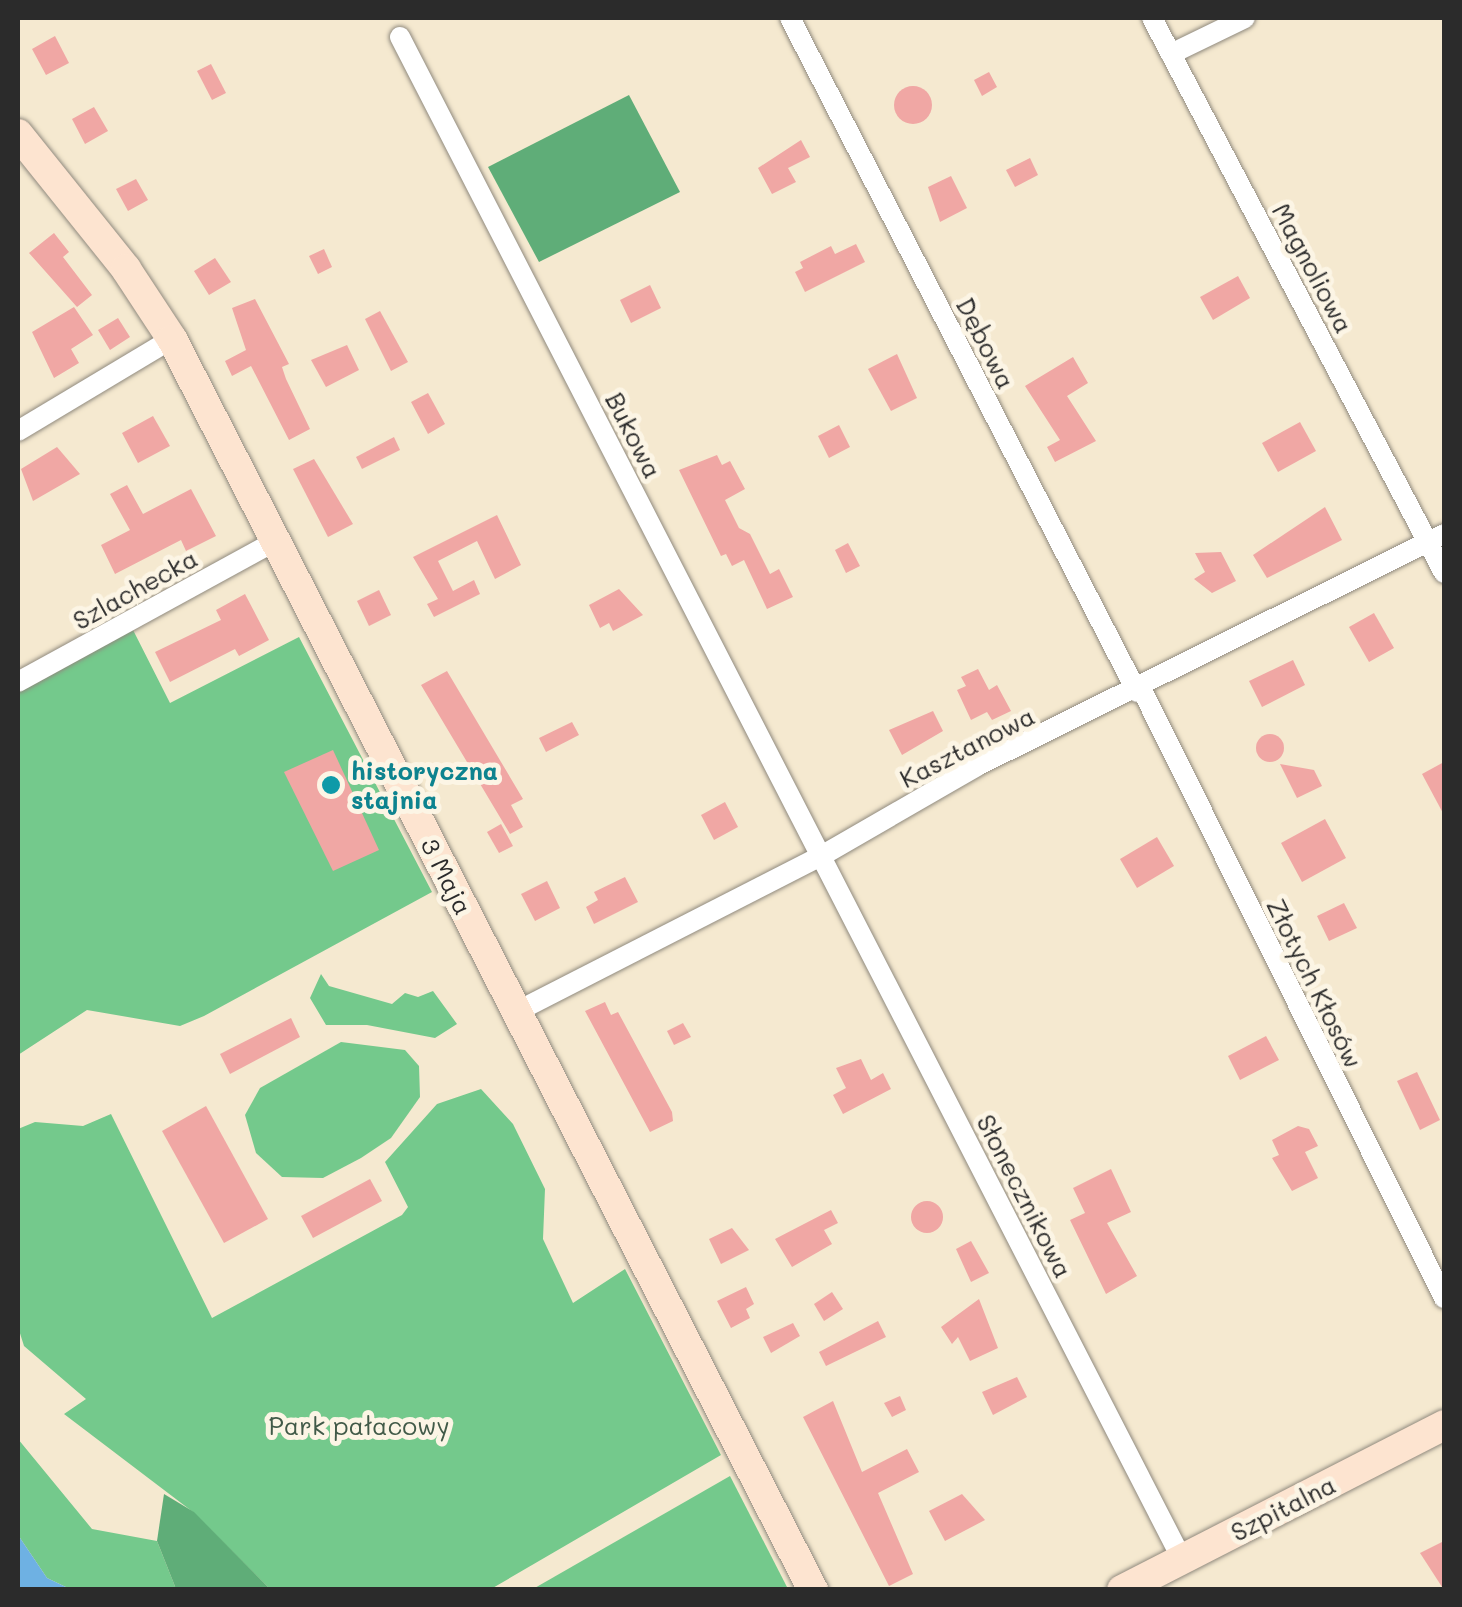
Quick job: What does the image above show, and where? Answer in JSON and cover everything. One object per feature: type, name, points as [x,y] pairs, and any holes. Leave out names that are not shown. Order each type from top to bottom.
[{"type":"street","name":"Dębowa","points":[[790,18],[1140,691]]},
{"type":"street","name":"Magnoliowa","points":[[1152,18],[1437,538],[1444,573]]},
{"type":"street","points":[[1170,54],[1244,18]]},
{"type":"street","name":"Bukowa","points":[[400,37],[823,855]]},
{"type":"street","name":"3 Maja","points":[[18,134],[126,269],[172,339],[812,1590]]},
{"type":"street","points":[[18,431],[172,339]]},
{"type":"street","name":"Kasztanowa","points":[[516,1012],[823,855],[977,766],[1140,691],[1437,538]]},
{"type":"street","name":"Szlachecka","points":[[18,682],[276,540]]},
{"type":"street","name":"Złotych Kłosów","points":[[1140,691],[1444,1298]]},
{"type":"street","name":"Słonecznikowa","points":[[823,855],[1182,1559]]},
{"type":"street","name":"Szpitalna","points":[[1122,1590],[1444,1426]]},
{"type":"green space","points":[[629,95],[680,192],[539,262],[488,167]]},
{"type":"green space","points":[[131,626],[170,703],[299,637],[432,892],[180,1026],[87,1010],[18,1055],[18,692]]},
{"type":"green space","points":[[321,974],[329,986],[392,1004],[405,993],[418,997],[433,991],[457,1024],[435,1038],[367,1025],[326,1025],[310,998]]},
{"type":"green space","points":[[341,1042],[405,1050],[419,1066],[420,1097],[391,1138],[361,1158],[323,1178],[282,1177],[256,1153],[245,1115],[260,1088]]},
{"type":"green space","name":"Park pałacowy","points":[[481,1089],[513,1124],[545,1189],[543,1239],[573,1303],[625,1269],[721,1455],[491,1589],[270,1589],[193,1512],[64,1414],[86,1399],[24,1346],[18,1327],[18,1129],[35,1122],[83,1126],[111,1114],[212,1318],[402,1215],[408,1207],[385,1162],[437,1104]]},
{"type":"green space","points":[[18,1439],[92,1529],[157,1541],[176,1589],[70,1589],[47,1578],[18,1535]]},
{"type":"green space","points":[[730,1476],[788,1589],[533,1589]]},
{"type":"green space","points":[[164,1494],[194,1512],[270,1589],[176,1589],[157,1541]]},
{"type":"water","points":[[18,1535],[47,1578],[70,1589],[18,1589]]},
{"type":"building","points":[[55,36],[69,63],[46,75],[32,49]]},
{"type":"building","points":[[211,64],[226,93],[212,100],[197,71]]},
{"type":"building","points":[[989,72],[997,87],[982,96],[974,80]]},
{"type":"building","points":[[913,86],[926,92],[932,105],[926,118],[913,124],[900,118],[894,105],[900,92]]},
{"type":"building","points":[[94,107],[108,131],[85,144],[72,119]]},
{"type":"building","points":[[801,140],[810,157],[788,168],[796,182],[772,194],[758,168]]},
{"type":"building","points":[[1030,158],[1038,175],[1015,187],[1006,170]]},
{"type":"building","points":[[951,176],[967,208],[940,222],[928,187]]},
{"type":"building","points":[[136,179],[148,200],[128,211],[116,189]]},
{"type":"building","points":[[54,233],[69,252],[63,257],[92,295],[77,307],[29,253]]},
{"type":"building","points":[[856,244],[865,262],[805,292],[795,272],[803,268],[800,262],[831,246],[835,254]]},
{"type":"building","points":[[324,249],[332,267],[318,274],[309,256]]},
{"type":"building","points":[[215,258],[231,282],[209,295],[194,271]]},
{"type":"building","points":[[1238,276],[1250,298],[1213,320],[1200,297]]},
{"type":"building","points":[[650,285],[661,308],[631,323],[620,300]]},
{"type":"building","points":[[255,299],[289,364],[282,367],[310,429],[289,440],[251,366],[232,376],[225,361],[246,350],[232,308]]},
{"type":"building","points":[[74,307],[93,335],[71,349],[79,363],[54,378],[32,332]]},
{"type":"building","points":[[380,311],[408,362],[391,371],[365,319]]},
{"type":"building","points":[[118,318],[130,337],[110,350],[98,330]]},
{"type":"building","points":[[347,345],[359,370],[326,387],[311,360]]},
{"type":"building","points":[[897,354],[917,398],[891,411],[868,369]]},
{"type":"building","points":[[1073,357],[1088,383],[1067,396],[1096,441],[1055,462],[1047,447],[1060,440],[1025,386]]},
{"type":"building","points":[[428,393],[445,424],[428,434],[411,402]]},
{"type":"building","points":[[153,416],[170,446],[138,463],[122,433]]},
{"type":"building","points":[[1300,422],[1316,451],[1278,472],[1262,443]]},
{"type":"building","points":[[839,425],[850,447],[829,458],[818,436]]},
{"type":"building","points":[[394,437],[400,450],[362,469],[356,457]]},
{"type":"building","points":[[57,447],[80,474],[33,501],[21,469]]},
{"type":"building","points":[[717,455],[722,465],[730,461],[745,489],[725,500],[739,528],[750,534],[770,574],[779,569],[793,597],[767,609],[744,560],[732,566],[726,554],[721,556],[679,470]]},
{"type":"building","points":[[314,459],[353,524],[328,537],[293,469]]},
{"type":"building","points":[[127,485],[143,514],[191,489],[216,536],[186,551],[181,540],[115,574],[101,545],[130,530],[110,494]]},
{"type":"building","points":[[1325,507],[1342,540],[1267,578],[1253,555]]},
{"type":"building","points":[[497,515],[521,565],[495,579],[477,541],[438,561],[453,591],[474,580],[480,594],[434,617],[427,604],[438,599],[413,557]]},
{"type":"building","points":[[848,543],[860,566],[846,573],[835,550]]},
{"type":"building","points":[[1221,552],[1236,581],[1212,593],[1194,579],[1205,572],[1195,553]]},
{"type":"building","points":[[619,589],[643,615],[613,631],[609,623],[600,628],[589,605]]},
{"type":"building","points":[[379,590],[391,615],[369,626],[357,601]]},
{"type":"building","points":[[245,594],[269,640],[239,656],[235,649],[170,682],[155,652],[221,620],[216,610]]},
{"type":"building","points":[[1374,613],[1394,648],[1369,662],[1349,627]]},
{"type":"building","points":[[1293,660],[1305,685],[1262,707],[1249,681]]},
{"type":"building","points":[[978,669],[989,690],[997,685],[1011,711],[992,720],[987,712],[971,720],[957,690],[966,686],[961,677]]},
{"type":"building","points":[[447,671],[523,799],[511,805],[523,827],[510,834],[421,685]]},
{"type":"building","points":[[933,711],[943,731],[902,755],[889,730]]},
{"type":"building","points":[[572,722],[579,735],[546,752],[539,738]]},
{"type":"building","points":[[1270,734],[1280,738],[1284,748],[1280,758],[1270,762],[1260,758],[1256,748],[1260,738]]},
{"type":"building","name":"historyczna stajnia","points":[[333,750],[379,850],[333,871],[284,772]]},
{"type":"building","points":[[1444,762],[1444,815],[1422,774]]},
{"type":"building","points":[[1280,764],[1314,770],[1322,786],[1297,798]]},
{"type":"building","points":[[725,802],[738,827],[714,840],[701,815]]},
{"type":"building","points":[[1325,819],[1346,858],[1302,882],[1281,843]]},
{"type":"building","points":[[501,824],[513,846],[499,853],[487,832]]},
{"type":"building","points":[[1157,837],[1174,866],[1137,888],[1120,859]]},
{"type":"building","points":[[625,877],[638,902],[594,924],[586,907],[598,900],[594,892]]},
{"type":"building","points":[[547,881],[560,908],[535,921],[521,894]]},
{"type":"building","points":[[1344,903],[1357,928],[1329,941],[1317,916]]},
{"type":"building","points":[[605,1002],[611,1015],[618,1012],[672,1112],[673,1121],[650,1132],[585,1011]]},
{"type":"building","points":[[291,1018],[300,1037],[230,1074],[220,1054]]},
{"type":"building","points":[[683,1023],[691,1037],[674,1045],[667,1031]]},
{"type":"building","points":[[1266,1036],[1279,1060],[1240,1080],[1228,1056]]},
{"type":"building","points":[[861,1059],[871,1080],[883,1073],[891,1089],[843,1114],[833,1095],[846,1088],[836,1068]]},
{"type":"building","points":[[1417,1072],[1440,1120],[1420,1130],[1397,1081]]},
{"type":"building","points":[[206,1106],[268,1219],[224,1243],[162,1131]]},
{"type":"building","points":[[1298,1126],[1309,1129],[1318,1146],[1305,1152],[1318,1178],[1292,1191],[1272,1158],[1279,1155],[1272,1140]]},
{"type":"building","points":[[1111,1169],[1131,1212],[1107,1223],[1137,1276],[1106,1294],[1070,1220],[1085,1213],[1073,1188]]},
{"type":"building","points":[[370,1179],[382,1201],[313,1238],[301,1216]]},
{"type":"building","points":[[927,1201],[938,1206],[943,1217],[938,1228],[927,1233],[916,1228],[911,1217],[916,1206]]},
{"type":"building","points":[[831,1210],[838,1223],[824,1230],[832,1244],[792,1267],[775,1239]]},
{"type":"building","points":[[732,1228],[749,1250],[721,1264],[709,1239]]},
{"type":"building","points":[[971,1241],[989,1273],[971,1282],[956,1249]]},
{"type":"building","points":[[746,1287],[754,1304],[746,1309],[750,1318],[731,1328],[717,1301]]},
{"type":"building","points":[[832,1292],[843,1309],[824,1321],[814,1304]]},
{"type":"building","points":[[979,1299],[998,1348],[970,1361],[958,1337],[952,1344],[941,1327]]},
{"type":"building","points":[[878,1321],[886,1337],[826,1366],[819,1352]]},
{"type":"building","points":[[793,1323],[800,1336],[771,1353],[763,1337]]},
{"type":"building","points":[[1017,1377],[1027,1397],[993,1415],[982,1392]]},
{"type":"building","points":[[900,1396],[906,1410],[892,1417],[884,1403]]},
{"type":"building","points":[[833,1401],[862,1472],[907,1449],[919,1472],[878,1493],[913,1574],[889,1586],[803,1417]]},
{"type":"building","points":[[962,1494],[985,1520],[945,1541],[929,1511]]},
{"type":"building","points":[[1444,1541],[1444,1590],[1420,1553]]},
{"type":"place","name":"historyczna stajnia","points":[[331,785]]}]
